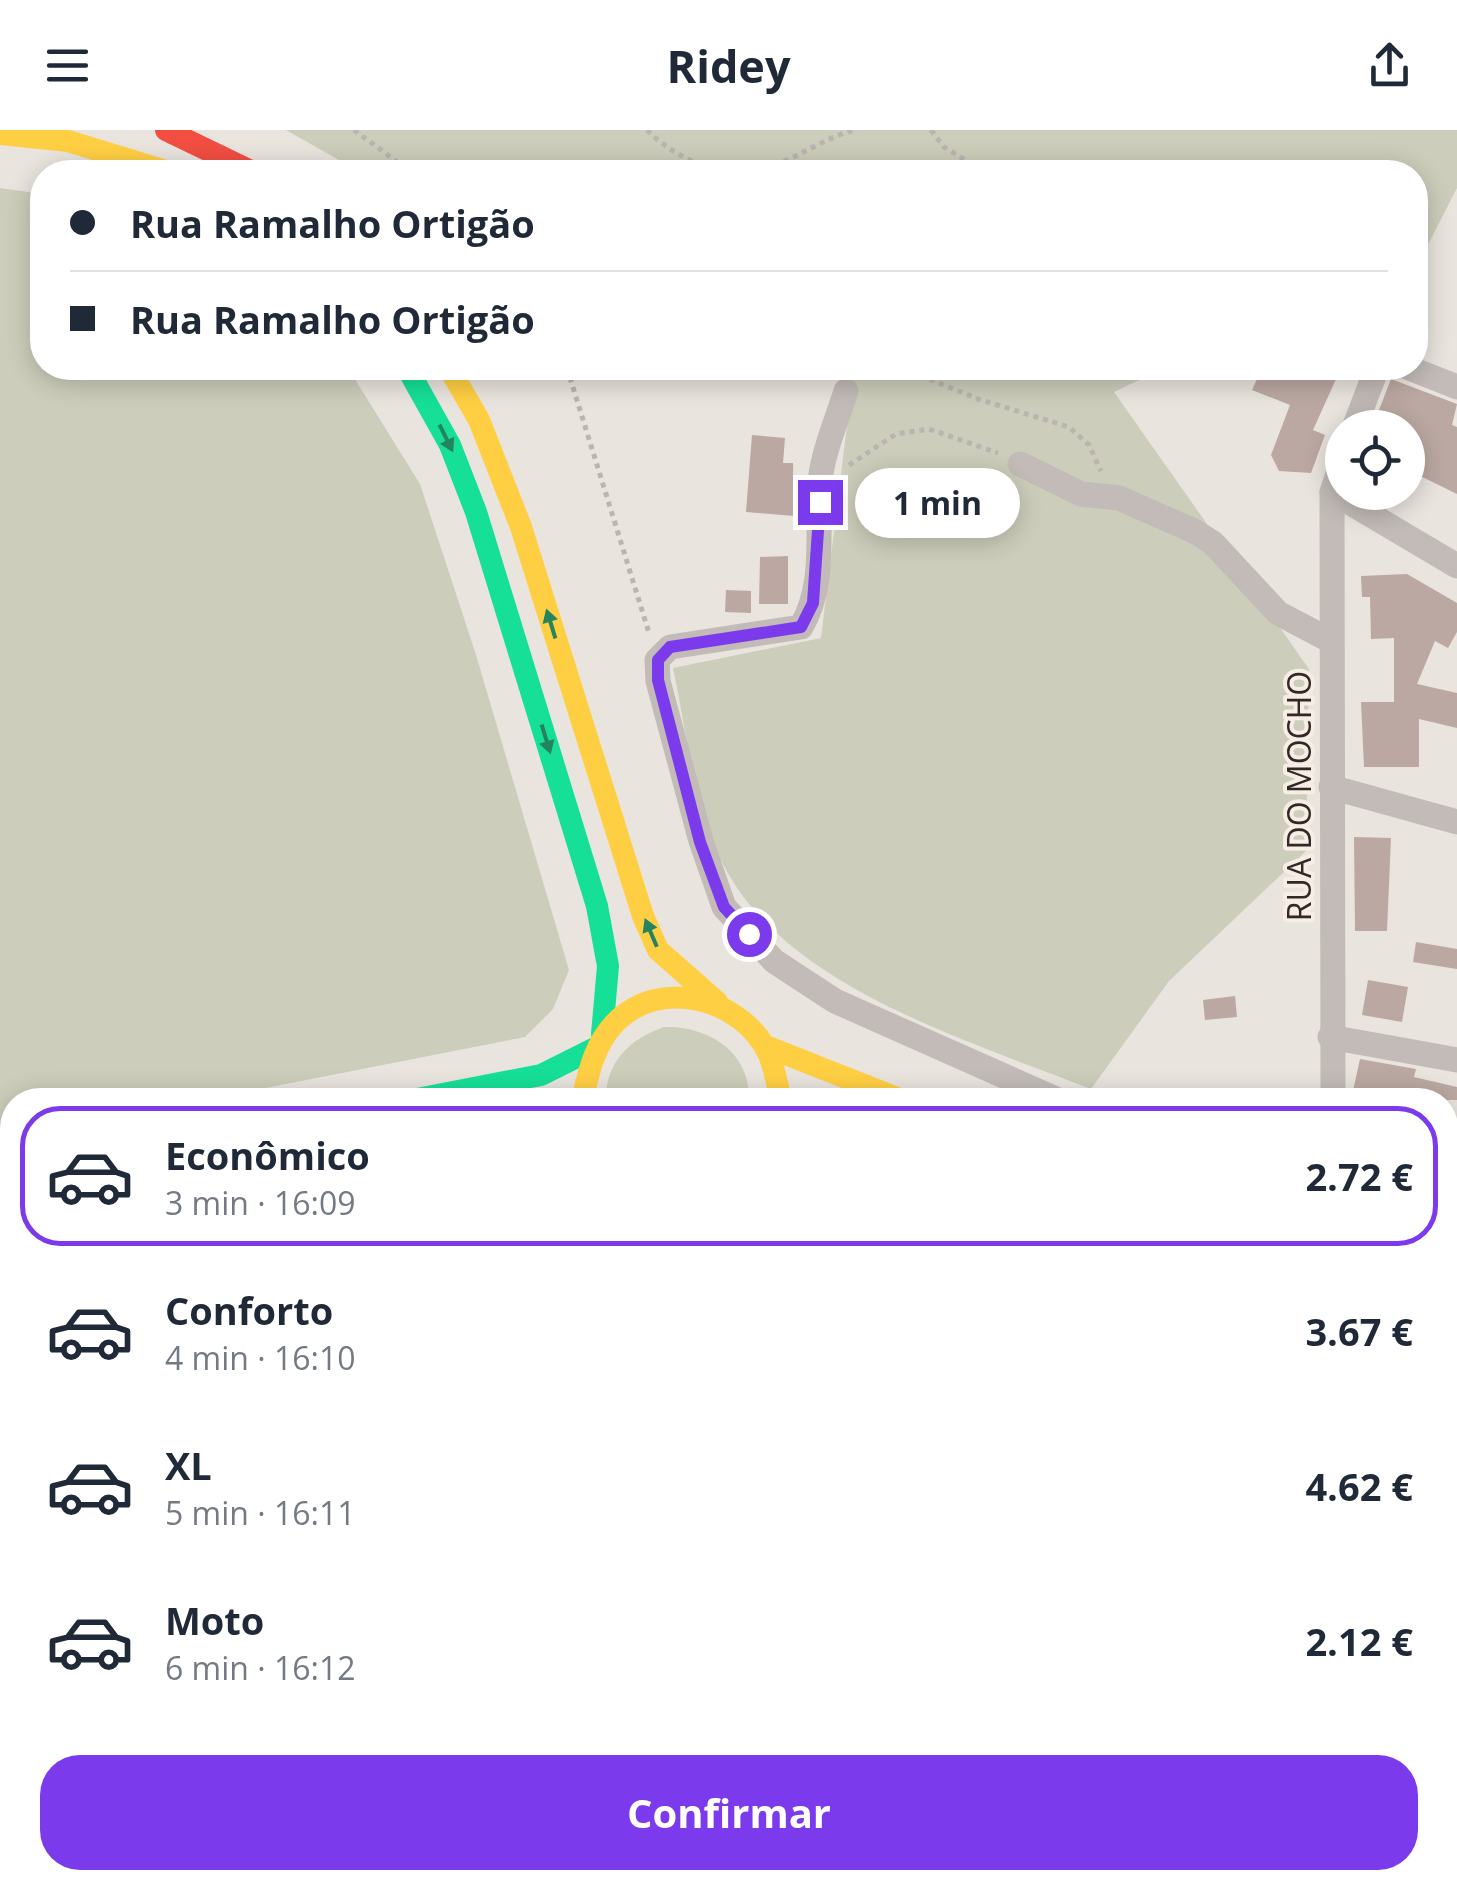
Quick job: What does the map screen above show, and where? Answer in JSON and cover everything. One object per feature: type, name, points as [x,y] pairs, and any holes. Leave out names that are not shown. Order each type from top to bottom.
[{"type":"main road","points":[[166,130],[229,160]]},
{"type":"main road","points":[[0,134],[68,140],[131,160]]},
{"type":"main road","points":[[414,380],[450,445],[476,512],[597,906],[608,966],[598,1041],[584,1074],[583,1088]]},
{"type":"main road","points":[[456,380],[502,472],[643,916],[658,950],[717,1002],[747,1020],[768,1047],[780,1088]]},
{"type":"main road","points":[[474,1088],[542,1075],[598,1041],[620,1016],[667,996],[717,1002]]},
{"type":"main road","points":[[768,1047],[872,1088]]},
{"type":"street","points":[[1428,376],[1457,387]]},
{"type":"street","points":[[1361,410],[1372,380]]},
{"type":"street","points":[[846,391],[822,471],[813,603],[801,627],[670,647],[658,660],[658,680],[675,748],[724,907],[774,961],[835,1001],[1031,1088]]},
{"type":"street","points":[[1020,464],[1081,494],[1119,498],[1213,543],[1278,613],[1331,641]]},
{"type":"street","name":"RUA DO MOCHO","points":[[1332,510],[1332,1088]]},
{"type":"street","points":[[1362,510],[1457,566]]},
{"type":"street","points":[[1331,786],[1457,822]]},
{"type":"street","points":[[1330,1037],[1457,1060]]},
{"type":"path","points":[[354,130],[395,160]]},
{"type":"path","points":[[646,130],[691,160]]},
{"type":"path","points":[[780,160],[854,130]]},
{"type":"path","points":[[930,130],[944,146],[966,160]]},
{"type":"path","points":[[571,380],[658,660]]},
{"type":"path","points":[[932,380],[1069,427],[1089,445],[1119,498]]},
{"type":"path","points":[[822,471],[856,464],[896,434],[929,429],[988,448],[1020,464]]},
{"type":"green space","points":[[286,130],[1457,130],[1457,188],[1428,245],[1428,160],[339,160]]},
{"type":"green space","points":[[0,188],[30,192],[30,380],[355,380],[420,484],[476,655],[569,970],[553,1009],[525,1037],[265,1088],[0,1088]]},
{"type":"green space","points":[[853,380],[1139,380],[1114,392],[1309,669],[1306,851],[1169,981],[1092,1088],[939,1030],[837,978],[792,946],[754,910],[725,868],[705,821],[673,668],[821,638]]},
{"type":"green space","points":[[664,1027],[710,1037],[734,1055],[748,1088],[607,1088],[615,1063],[640,1038]]},
{"type":"building","points":[[1257,380],[1336,380],[1313,430],[1325,435],[1311,473],[1279,471],[1271,455],[1290,405],[1252,390]]},
{"type":"building","points":[[1391,380],[1457,404],[1452,425],[1457,427],[1457,494],[1425,478],[1425,410],[1379,410]]},
{"type":"building","points":[[752,435],[785,438],[783,463],[793,463],[794,516],[746,512]]},
{"type":"building","points":[[788,556],[788,604],[759,604],[760,557]]},
{"type":"building","points":[[1407,574],[1457,603],[1457,632],[1448,648],[1435,641],[1417,684],[1457,693],[1457,728],[1419,719],[1419,767],[1364,767],[1361,702],[1394,702],[1394,638],[1371,639],[1370,597],[1362,597],[1361,576]]},
{"type":"building","points":[[726,590],[751,591],[751,613],[725,612]]},
{"type":"building","points":[[1354,837],[1391,838],[1387,931],[1355,931]]},
{"type":"building","points":[[1416,942],[1457,949],[1457,969],[1413,962]]},
{"type":"building","points":[[1368,980],[1408,987],[1402,1022],[1362,1015]]},
{"type":"building","points":[[1235,996],[1237,1017],[1205,1020],[1203,1000]]},
{"type":"building","points":[[1360,1059],[1416,1069],[1414,1077],[1457,1087],[1457,1088],[1354,1088]]},
{"type":"traffic: fast","points":[[414,380],[450,445],[476,512],[597,906],[608,966],[602,1034]]},
{"type":"traffic: fast","points":[[474,1088],[541,1075],[593,1049]]},
{"type":"traffic: slow","points":[[0,134],[68,141],[130,160]]},
{"type":"traffic: slow","points":[[456,380],[479,420],[521,527],[643,916],[658,950],[717,1002]]},
{"type":"traffic: slow","points":[[585,1088],[597,1050],[615,1023],[654,1000],[677,997],[721,1007],[740,1019],[757,1035],[769,1055],[778,1088]]},
{"type":"traffic: slow","points":[[768,1047],[872,1088]]},
{"type":"traffic: jam","points":[[166,130],[228,160]]},
{"type":"route","points":[[749,934],[724,907],[700,842],[658,680],[658,660],[670,647],[777,634],[801,627],[813,603],[820,502]]}]
